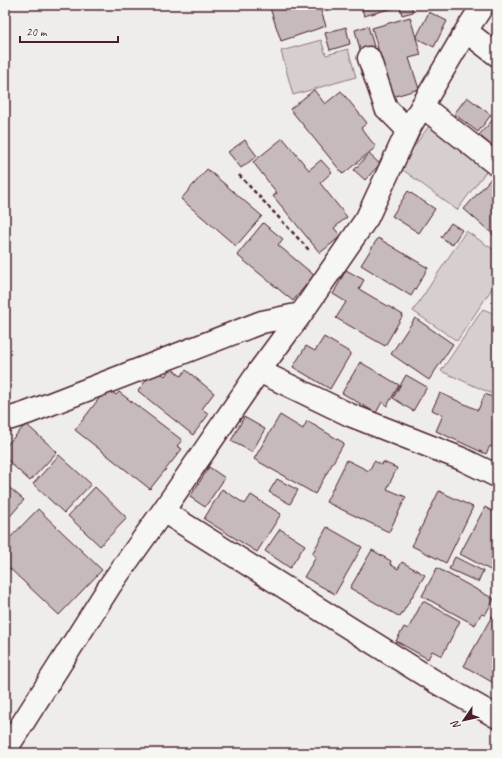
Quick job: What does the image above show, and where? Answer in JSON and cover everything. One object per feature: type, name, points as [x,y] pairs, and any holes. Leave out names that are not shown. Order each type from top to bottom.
[{"type":"street","points":[[5,751],[111,584],[367,218],[408,130],[466,31],[483,5]]},
{"type":"street","points":[[466,31],[497,55]]},
{"type":"street","points":[[369,58],[386,108],[408,130]]},
{"type":"street","points":[[422,106],[497,165]]},
{"type":"street","points":[[5,420],[27,413],[262,322],[301,314]]},
{"type":"street","points":[[259,371],[350,415],[462,459],[497,476]]},
{"type":"street","points":[[163,511],[427,677],[497,717]]},
{"type":"path","points":[[239,175],[329,272]]},
{"type":"shaded area","points":[[321,40],[326,55],[348,49],[356,77],[293,95],[281,51]]},
{"type":"shaded area","points":[[429,126],[488,169],[457,210],[399,167]]},
{"type":"shaded area","points":[[466,231],[497,252],[497,281],[457,341],[413,311]]},
{"type":"shaded area","points":[[483,309],[497,315],[497,396],[441,371]]},
{"type":"building","points":[[269,5],[319,5],[326,26],[281,41]]},
{"type":"building","points":[[361,5],[411,5],[413,12],[402,15],[400,6],[364,16]]},
{"type":"building","points":[[429,12],[447,21],[434,47],[416,38]]},
{"type":"building","points":[[410,17],[421,55],[409,58],[419,89],[392,97],[372,28]]},
{"type":"building","points":[[368,26],[375,50],[361,54],[355,30]]},
{"type":"building","points":[[346,27],[350,44],[330,50],[325,33]]},
{"type":"building","points":[[314,90],[325,104],[341,91],[367,123],[361,128],[376,147],[343,174],[290,109]]},
{"type":"building","points":[[467,97],[491,115],[478,132],[454,114]]},
{"type":"building","points":[[497,115],[497,150],[479,135]]},
{"type":"building","points":[[283,138],[309,170],[321,160],[332,172],[320,183],[347,217],[334,228],[341,236],[320,253],[273,196],[277,193],[253,162]]},
{"type":"building","points":[[245,140],[257,156],[241,168],[228,152]]},
{"type":"building","points":[[369,154],[380,164],[365,180],[354,170]]},
{"type":"building","points":[[207,169],[262,216],[236,246],[181,199]]},
{"type":"building","points":[[494,175],[497,178],[497,238],[464,209]]},
{"type":"building","points":[[408,191],[435,209],[419,233],[392,216]]},
{"type":"building","points":[[263,223],[283,239],[278,245],[314,275],[293,301],[237,255]]},
{"type":"building","points":[[451,223],[462,230],[452,245],[441,237]]},
{"type":"building","points":[[378,238],[428,268],[411,296],[361,265]]},
{"type":"building","points":[[346,270],[364,280],[359,289],[403,315],[385,346],[336,318],[346,302],[333,294]]},
{"type":"building","points":[[415,318],[453,344],[429,380],[391,354]]},
{"type":"building","points":[[324,337],[351,353],[330,389],[293,367],[306,346],[315,351]]},
{"type":"building","points":[[360,362],[399,385],[387,406],[382,402],[376,413],[342,393]]},
{"type":"building","points":[[171,368],[181,376],[186,370],[214,393],[202,409],[209,414],[193,435],[138,391],[155,369],[165,376]]},
{"type":"building","points":[[406,375],[427,387],[413,411],[393,398]]},
{"type":"building","points":[[107,388],[116,395],[119,392],[182,440],[177,446],[182,449],[150,489],[75,430]]},
{"type":"building","points":[[440,393],[478,410],[485,394],[497,399],[497,449],[490,446],[486,454],[436,431],[443,415],[432,410]]},
{"type":"building","points":[[280,415],[303,429],[307,421],[344,443],[315,494],[254,459]]},
{"type":"building","points":[[244,417],[265,429],[252,452],[231,441]]},
{"type":"building","points":[[26,424],[57,452],[30,481],[5,458],[5,447]]},
{"type":"building","points":[[59,455],[91,484],[64,513],[33,484]]},
{"type":"building","points":[[347,460],[369,471],[374,461],[382,465],[383,462],[397,468],[387,489],[406,497],[389,532],[326,502]]},
{"type":"building","points":[[209,467],[225,478],[205,507],[190,497]]},
{"type":"building","points":[[277,479],[298,490],[290,504],[269,492]]},
{"type":"building","points":[[5,484],[24,500],[5,522]]},
{"type":"building","points":[[95,487],[127,518],[100,546],[68,516]]},
{"type":"building","points":[[222,489],[245,504],[251,495],[281,514],[257,552],[204,519]]},
{"type":"building","points":[[439,491],[473,507],[446,563],[412,546]]},
{"type":"building","points":[[485,507],[497,514],[497,566],[494,572],[460,554]]},
{"type":"building","points":[[38,509],[102,570],[59,615],[5,564],[5,543]]},
{"type":"building","points":[[327,527],[362,547],[335,594],[304,577],[316,557],[312,554]]},
{"type":"building","points":[[280,529],[305,545],[290,568],[265,551]]},
{"type":"building","points":[[372,550],[391,561],[390,564],[398,569],[402,562],[425,575],[400,617],[350,588]]},
{"type":"building","points":[[455,557],[483,571],[478,582],[449,569]]},
{"type":"building","points":[[437,568],[494,599],[485,615],[481,614],[475,625],[422,596]]},
{"type":"building","points":[[423,601],[460,621],[442,656],[432,651],[428,659],[396,641],[404,627],[408,629]]},
{"type":"building","points":[[492,616],[497,619],[497,685],[464,666]]}]
